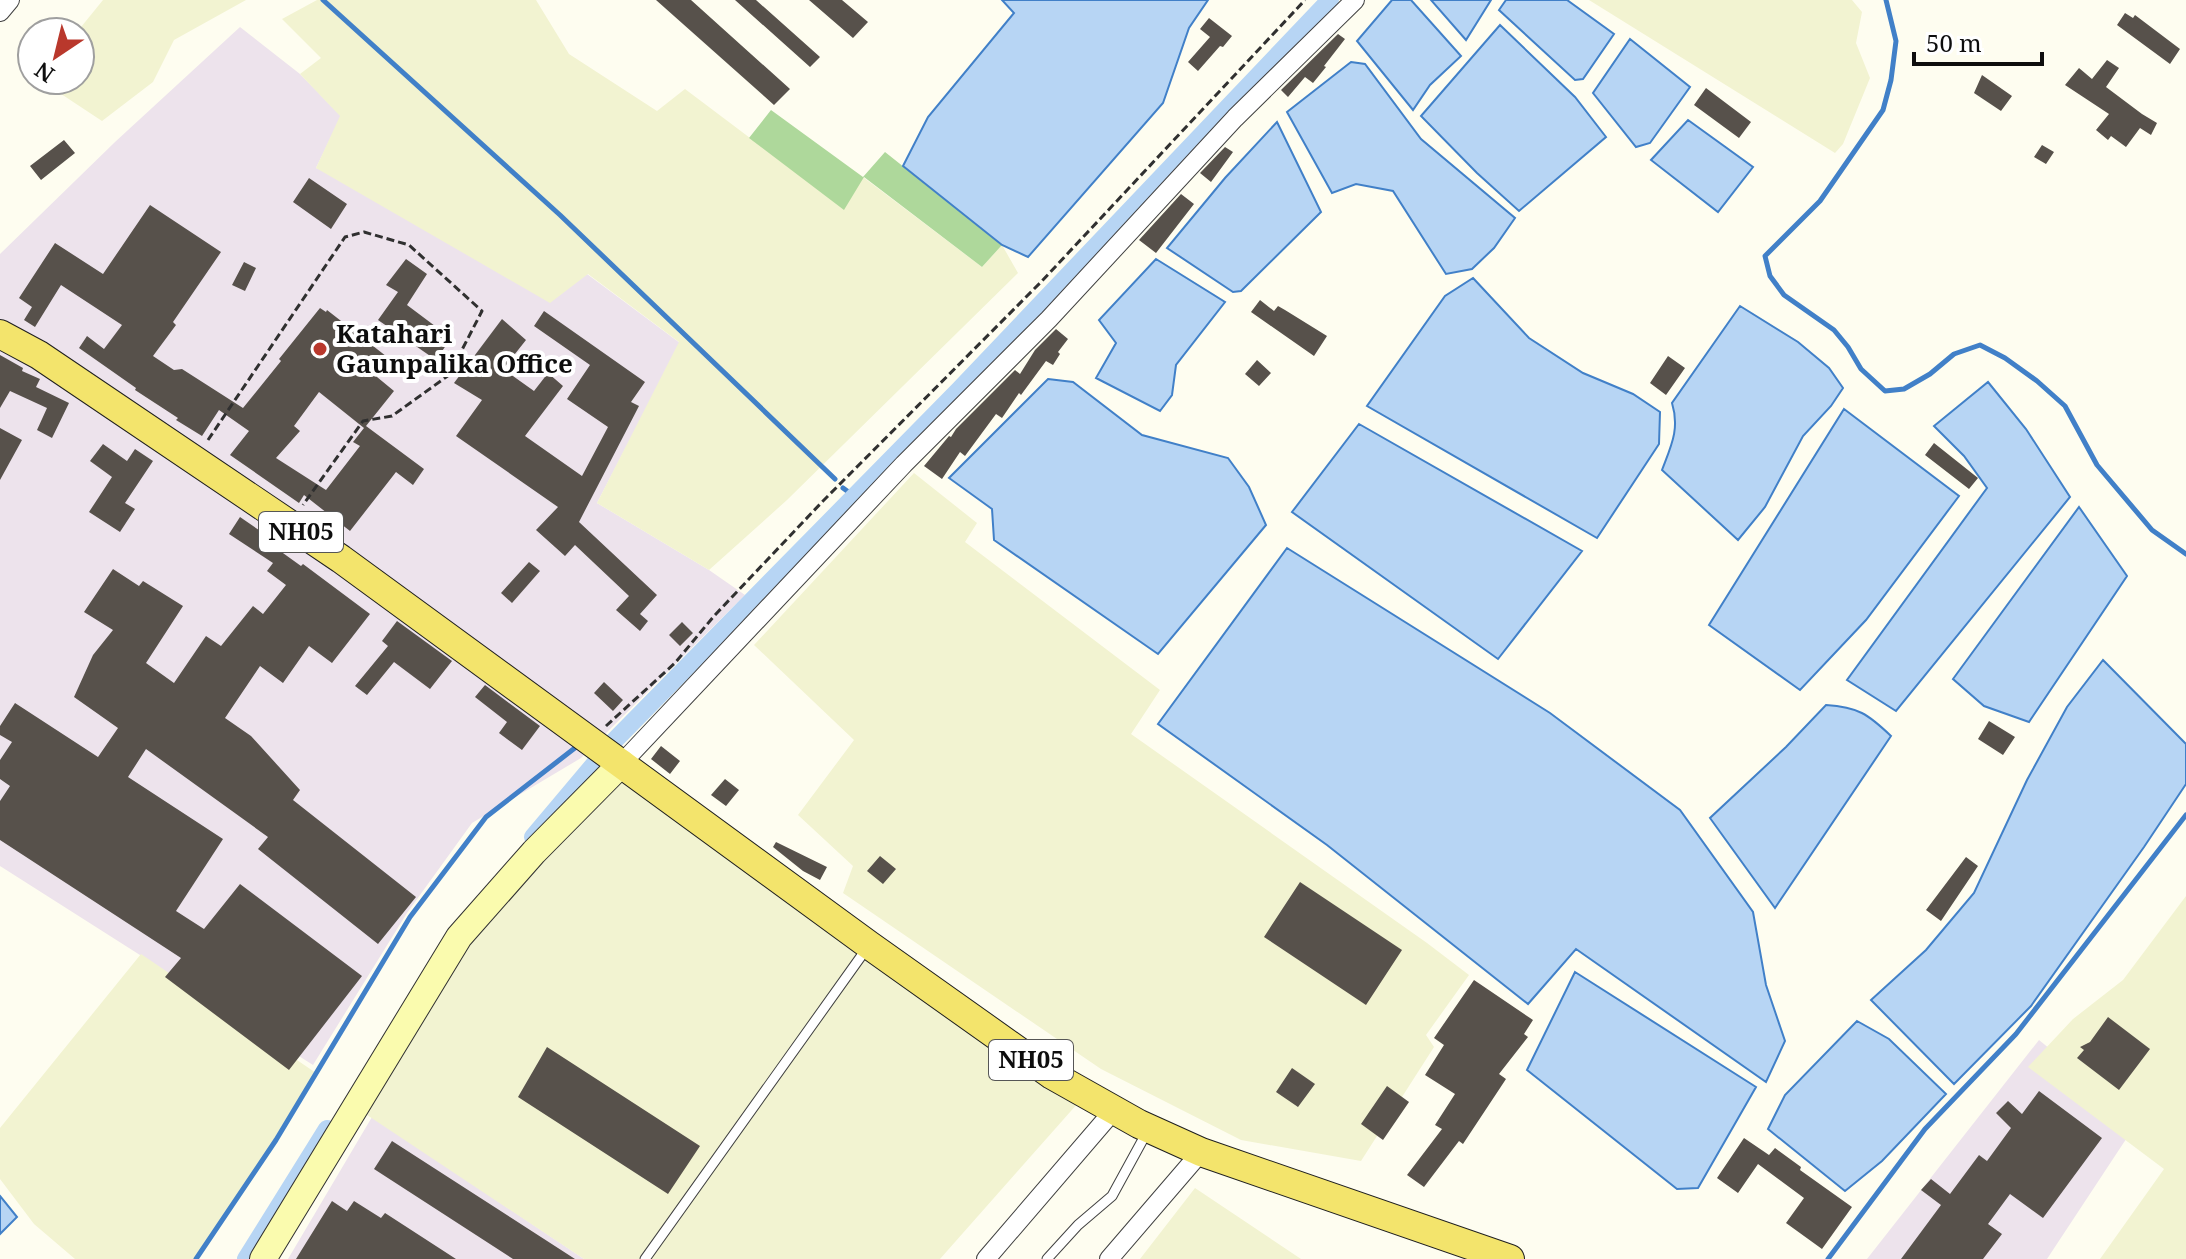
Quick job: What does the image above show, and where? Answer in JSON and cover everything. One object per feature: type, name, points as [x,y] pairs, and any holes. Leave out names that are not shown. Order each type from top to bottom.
[{"type":"main road","name":"NH05","points":[[0,334],[39,355],[289,524],[1052,1075],[1149,1129],[1201,1152],[1510,1259]]},
{"type":"street","points":[[0,12],[10,0]]},
{"type":"street","points":[[263,1259],[459,937],[534,852],[603,749],[904,464],[1049,319],[1235,118],[1355,0]]},
{"type":"street","points":[[986,1259],[1114,1110]]},
{"type":"street","points":[[1109,1259],[1201,1152]]},
{"type":"lane","points":[[645,1259],[869,945]]},
{"type":"lane","points":[[1047,1259],[1078,1225],[1112,1196],[1149,1129]]},
{"type":"path","points":[[603,749],[605,727],[675,663],[714,616],[823,501],[1041,282],[1305,0]]},
{"type":"path","points":[[194,460],[345,237],[364,232],[409,245],[482,311],[449,375],[392,416],[363,421],[289,524]]},
{"type":"shaded area","points":[[240,27],[300,74],[341,116],[316,168],[587,274],[680,343],[597,503],[745,595],[581,758],[472,823],[407,913],[313,1065],[0,866],[0,254]]},
{"type":"shaded area","points":[[2039,1040],[2138,1121],[2047,1259],[1867,1259]]},
{"type":"shaded area","points":[[372,1117],[584,1259],[288,1259]]},
{"type":"green space","points":[[103,0],[246,0],[174,40],[153,82],[102,121],[64,96],[96,96],[96,16],[90,16]]},
{"type":"green space","points":[[317,0],[536,0],[569,54],[657,111],[685,89],[844,209],[863,177],[982,267],[1002,245],[1018,273],[787,500],[709,570],[597,503],[679,342],[588,274],[550,303],[316,168],[340,116],[300,74],[321,58],[282,19]]},
{"type":"green space","points":[[1589,0],[1852,0],[1862,12],[1856,43],[1870,78],[1843,144],[1835,153]]},
{"type":"green space","points":[[771,110],[863,177],[885,152],[1002,245],[982,267],[864,177],[844,210],[749,138]]},
{"type":"green space","points":[[914,473],[977,523],[965,542],[1160,690],[1131,734],[1469,975],[1426,1035],[1434,1047],[1361,1161],[1241,1140],[1101,1069],[843,893],[853,866],[798,815],[854,740],[754,645]]},
{"type":"green space","points":[[622,763],[1086,1094],[940,1259],[584,1259],[355,1107],[459,937]]},
{"type":"green space","points":[[2186,896],[2186,1259],[2100,1259],[2164,1169],[2028,1067],[2073,1019],[2123,980]]},
{"type":"green space","points":[[141,954],[316,1073],[197,1259],[75,1259],[34,1224],[0,1179],[0,1128]]},
{"type":"green space","points":[[1195,1188],[1301,1259],[1140,1259]]},
{"type":"water","points":[[1002,0],[1208,0],[1189,28],[1163,103],[1028,257],[1002,245],[903,166],[928,117],[1014,13]]},
{"type":"water","points":[[1392,0],[1411,0],[1461,56],[1430,85],[1413,110],[1357,41]]},
{"type":"water","points":[[1431,0],[1491,0],[1466,40]]},
{"type":"water","points":[[1506,0],[1567,0],[1614,34],[1583,79],[1575,80],[1499,10]]},
{"type":"water","points":[[1500,25],[1575,97],[1606,137],[1519,211],[1421,116]]},
{"type":"water","points":[[1630,39],[1690,87],[1650,143],[1636,147],[1593,93]]},
{"type":"water","points":[[1351,62],[1365,64],[1421,139],[1515,218],[1494,248],[1472,269],[1446,274],[1393,191],[1356,184],[1332,193],[1287,112]]},
{"type":"water","points":[[1688,120],[1753,167],[1718,212],[1651,160]]},
{"type":"water","points":[[1277,122],[1321,212],[1241,291],[1233,292],[1167,248]]},
{"type":"water","points":[[1156,259],[1225,302],[1176,365],[1172,395],[1160,411],[1096,378],[1116,343],[1099,320]]},
{"type":"water","points":[[1473,278],[1529,338],[1583,373],[1633,394],[1660,412],[1659,444],[1597,538],[1367,406],[1445,296]]},
{"type":"water","points":[[1740,306],[1798,342],[1829,368],[1843,388],[1803,436],[1765,507],[1738,540],[1662,470],[1675,429],[1672,403]]},
{"type":"water","points":[[1048,379],[1073,382],[1142,435],[1228,458],[1249,487],[1266,525],[1158,654],[994,540],[992,509],[949,478]]},
{"type":"water","points":[[1988,382],[2026,429],[2070,497],[1896,711],[1847,680],[1987,488],[1964,456],[1934,426]]},
{"type":"water","points":[[1844,409],[1959,496],[1866,620],[1800,690],[1709,625]]},
{"type":"water","points":[[1359,424],[1582,551],[1498,659],[1292,512]]},
{"type":"water","points":[[2079,507],[2127,576],[2029,722],[1984,706],[1953,679]]},
{"type":"water","points":[[1287,548],[1550,713],[1680,810],[1753,912],[1766,985],[1785,1041],[1766,1082],[1576,949],[1528,1004],[1327,845],[1158,724]]},
{"type":"water","points":[[2103,660],[2186,744],[2186,784],[2031,1006],[1954,1084],[1871,1000],[1926,950],[1974,893],[2027,780],[2067,707]]},
{"type":"water","points":[[1826,705],[1862,713],[1891,736],[1775,908],[1710,818]]},
{"type":"water","points":[[1575,972],[1756,1087],[1698,1188],[1677,1189],[1527,1070]]},
{"type":"water","points":[[1857,1021],[1889,1039],[1946,1094],[1882,1161],[1845,1191],[1768,1129],[1785,1095]]},
{"type":"water","points":[[0,1196],[17,1217],[0,1234]]},
{"type":"building","points":[[656,0],[691,0],[790,89],[774,105]]},
{"type":"building","points":[[735,0],[756,0],[820,57],[810,67]]},
{"type":"building","points":[[809,0],[842,0],[868,22],[853,38]]},
{"type":"building","points":[[2125,13],[2133,18],[2135,15],[2180,49],[2170,64],[2117,25]]},
{"type":"building","points":[[1209,18],[1232,36],[1198,71],[1188,62],[1210,37],[1200,29]]},
{"type":"building","points":[[1338,34],[1345,39],[1326,67],[1313,83],[1305,77],[1288,97],[1281,90]]},
{"type":"building","points":[[2107,60],[2119,68],[2106,87],[2157,123],[2151,135],[2140,128],[2126,147],[2111,136],[2108,140],[2096,130],[2109,114],[2065,85],[2079,68],[2092,79]]},
{"type":"building","points":[[1982,75],[2012,96],[2001,111],[1974,93]]},
{"type":"building","points":[[1706,88],[1751,122],[1739,138],[1694,105]]},
{"type":"building","points":[[64,140],[75,153],[41,180],[30,166]]},
{"type":"building","points":[[2042,145],[2054,152],[2046,164],[2034,157]]},
{"type":"building","points":[[1225,147],[1233,152],[1211,182],[1200,173]]},
{"type":"building","points":[[309,178],[347,204],[331,229],[293,202]]},
{"type":"building","points":[[1181,194],[1194,204],[1156,253],[1139,240]]},
{"type":"building","points":[[150,205],[221,252],[153,356],[174,370],[182,369],[243,408],[320,308],[327,310],[391,360],[377,377],[394,391],[366,426],[424,469],[413,485],[396,472],[350,531],[304,495],[299,503],[230,455],[249,431],[219,410],[202,436],[79,348],[87,336],[104,349],[122,325],[61,285],[35,327],[24,320],[32,307],[19,298],[55,243],[103,274]],"holes":[[[319,392],[364,428],[353,442],[360,446],[326,490],[276,458],[300,431],[294,426]]]},
{"type":"building","points":[[406,259],[427,274],[407,305],[451,338],[436,360],[378,320],[398,292],[386,285]]},
{"type":"building","points":[[244,262],[256,268],[245,291],[232,285]]},
{"type":"building","points":[[1260,300],[1274,311],[1278,306],[1327,336],[1314,356],[1251,312]]},
{"type":"building","points":[[544,311],[645,382],[631,402],[639,406],[579,522],[657,595],[640,614],[648,621],[640,631],[616,610],[629,596],[575,545],[565,556],[536,530],[558,507],[456,436],[482,400],[454,383],[502,319],[526,340],[503,369],[534,391],[548,373],[563,386],[525,436],[582,476],[608,427],[567,399],[590,365],[534,326]]},
{"type":"building","points":[[1056,329],[1068,339],[1058,352],[1060,354],[1053,365],[1046,361],[1002,418],[996,414],[965,456],[960,452],[942,479],[924,466],[949,436],[1015,370],[1020,374],[1035,350]]},
{"type":"building","points":[[0,355],[23,368],[22,371],[40,379],[36,387],[69,403],[52,438],[37,430],[47,408],[10,391],[0,408]]},
{"type":"building","points":[[1668,356],[1685,368],[1666,395],[1650,383]]},
{"type":"building","points":[[1257,360],[1271,373],[1259,386],[1245,374]]},
{"type":"building","points":[[0,428],[22,440],[0,480]]},
{"type":"building","points":[[1934,443],[1978,478],[1969,489],[1925,455]]},
{"type":"building","points":[[103,444],[127,461],[135,449],[153,461],[125,503],[135,509],[120,532],[89,512],[112,477],[90,461]]},
{"type":"building","points":[[240,517],[272,539],[269,543],[370,614],[332,663],[309,646],[283,683],[260,666],[225,718],[251,736],[300,790],[293,800],[416,897],[378,944],[258,849],[268,837],[146,749],[128,777],[223,839],[176,911],[204,929],[240,884],[362,976],[289,1070],[165,977],[181,958],[0,840],[0,801],[10,786],[0,779],[0,760],[12,742],[0,735],[0,726],[15,703],[98,757],[118,728],[74,697],[93,655],[113,630],[84,612],[113,569],[139,586],[143,581],[183,606],[146,663],[174,683],[206,636],[221,646],[253,606],[263,614],[286,585],[267,571],[273,563],[229,534]]},
{"type":"building","points":[[529,562],[540,571],[512,603],[501,593]]},
{"type":"building","points":[[397,621],[452,661],[430,689],[394,662],[367,695],[355,686],[388,646],[382,641]]},
{"type":"building","points":[[682,622],[693,633],[680,646],[669,635]]},
{"type":"building","points":[[604,682],[623,700],[613,711],[594,693]]},
{"type":"building","points":[[485,685],[540,726],[522,750],[499,733],[507,722],[475,697]]},
{"type":"building","points":[[1989,721],[2015,737],[2003,755],[1978,739]]},
{"type":"building","points":[[661,746],[680,761],[670,774],[651,759]]},
{"type":"building","points":[[725,779],[739,790],[726,806],[711,795]]},
{"type":"building","points":[[776,842],[827,867],[820,880],[803,871],[773,847]]},
{"type":"building","points":[[880,856],[896,869],[883,884],[867,871]]},
{"type":"building","points":[[1966,857],[1978,866],[1941,921],[1926,910]]},
{"type":"building","points":[[1300,882],[1402,950],[1366,1005],[1264,937]]},
{"type":"building","points":[[1474,980],[1533,1020],[1524,1034],[1528,1037],[1499,1074],[1506,1079],[1463,1144],[1459,1141],[1424,1187],[1407,1175],[1442,1129],[1435,1125],[1455,1094],[1425,1075],[1444,1045],[1434,1038]]},
{"type":"building","points":[[2108,1017],[2150,1049],[2119,1090],[2077,1058],[2084,1050],[2080,1047],[2090,1042]]},
{"type":"building","points":[[547,1047],[700,1146],[668,1194],[518,1097]]},
{"type":"building","points":[[1292,1068],[1315,1084],[1298,1107],[1276,1092]]},
{"type":"building","points":[[1387,1086],[1409,1102],[1383,1140],[1361,1124]]},
{"type":"building","points":[[2039,1091],[2102,1138],[2043,1218],[2010,1194],[1988,1224],[2002,1234],[1983,1259],[1901,1259],[1941,1205],[1921,1190],[1931,1179],[1950,1194],[1979,1155],[1987,1161],[2011,1128],[1996,1113],[2008,1101],[2022,1114]]},
{"type":"building","points":[[1744,1138],[1769,1155],[1775,1148],[1852,1207],[1822,1249],[1786,1223],[1804,1198],[1758,1164],[1738,1193],[1717,1178]]},
{"type":"building","points":[[392,1141],[575,1259],[513,1259],[374,1169]]},
{"type":"building","points":[[332,1201],[347,1211],[354,1201],[381,1218],[385,1213],[456,1259],[296,1259]]},
{"type":"waterway","points":[[323,0],[560,215],[835,479]]},
{"type":"waterway","points":[[533,837],[613,742],[959,390],[1330,0]]},
{"type":"waterway","points":[[1886,0],[1896,41],[1883,110],[1820,201],[1765,256],[1770,276],[1784,295],[1834,330],[1861,369],[1885,391],[1904,389],[1930,374],[1954,354],[1980,345],[2005,358],[2065,406],[2097,465],[2152,530],[2186,554]]},
{"type":"waterway","points":[[843,488],[854,496]]},
{"type":"waterway","points":[[196,1259],[276,1140],[410,917],[486,817],[580,744]]},
{"type":"waterway","points":[[1828,1259],[1925,1129],[2016,1034],[2186,815]]},
{"type":"waterway","points":[[246,1259],[327,1129]]},
{"type":"place","name":"Katahari Gaunpalika Office","points":[[320,349]]}]
